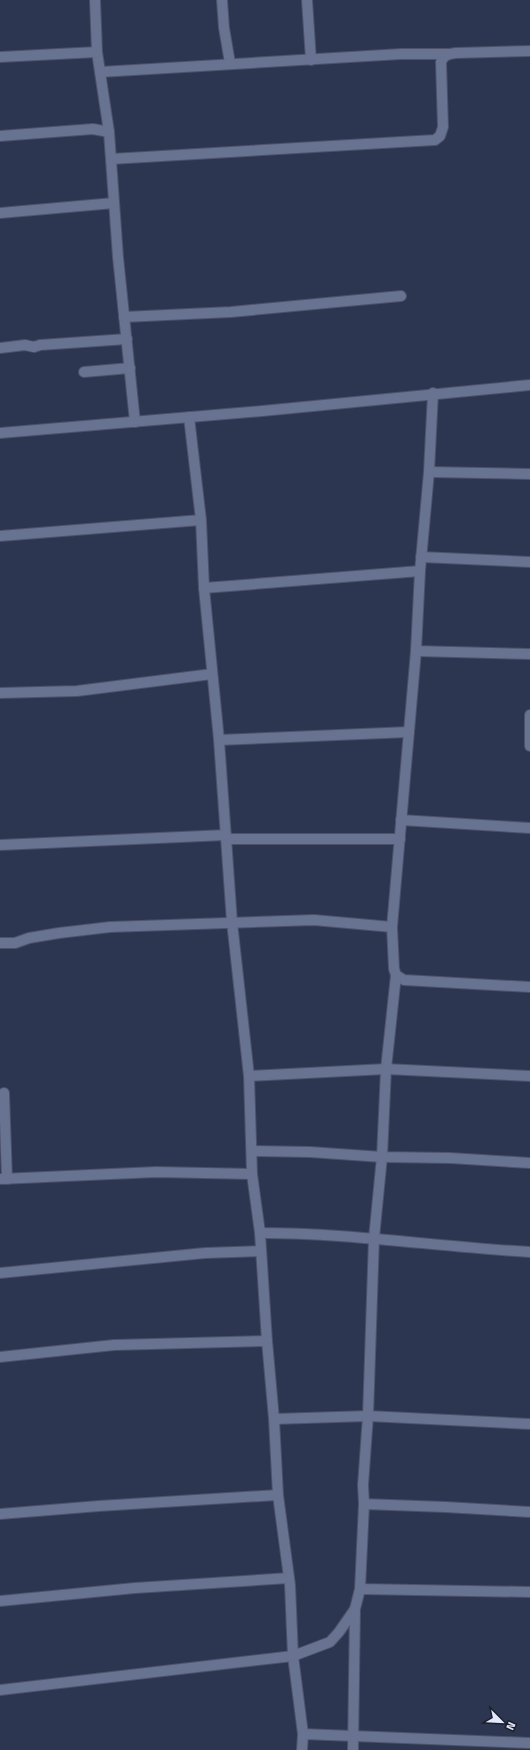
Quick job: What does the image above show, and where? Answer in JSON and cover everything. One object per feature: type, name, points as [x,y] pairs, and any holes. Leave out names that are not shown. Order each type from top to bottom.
[{"type":"street","points":[[95,0],[98,52],[109,132],[124,317],[135,422]]},
{"type":"street","points":[[222,0],[224,28],[230,63]]},
{"type":"street","points":[[307,0],[311,60]]},
{"type":"street","points":[[0,57],[98,52]]},
{"type":"street","points":[[100,72],[202,67],[230,63],[311,60],[401,54],[530,52]]},
{"type":"street","points":[[111,159],[393,144],[435,140],[440,136],[443,127],[441,62],[448,54]]},
{"type":"street","points":[[0,136],[93,129],[109,132]]},
{"type":"street","points":[[0,213],[114,203]]},
{"type":"street","points":[[124,317],[231,312],[401,296]]},
{"type":"street","points":[[0,348],[25,345],[34,347],[40,345],[126,339]]},
{"type":"street","points":[[84,372],[130,368]]},
{"type":"street","points":[[0,433],[135,422],[530,385]]},
{"type":"street","points":[[353,1750],[355,1609],[360,1588],[374,1238],[382,1157],[386,1069],[396,975],[394,969],[392,927],[416,651],[420,571],[429,472],[433,393]]},
{"type":"street","points":[[189,417],[201,520],[204,588],[219,740],[232,922],[249,1076],[252,1174],[262,1251],[278,1496],[289,1578],[293,1656],[303,1734],[302,1750]]},
{"type":"street","points":[[429,472],[530,474]]},
{"type":"street","points":[[0,536],[201,520]]},
{"type":"street","points":[[421,557],[530,562]]},
{"type":"street","points":[[204,588],[420,571]]},
{"type":"street","points":[[416,651],[530,654]]},
{"type":"street","points":[[0,693],[76,691],[212,674]]},
{"type":"street","points":[[530,715],[530,746]]},
{"type":"street","points":[[219,740],[409,732]]},
{"type":"street","points":[[401,820],[530,828]]},
{"type":"street","points":[[0,846],[226,837],[400,839]]},
{"type":"street","points":[[0,943],[15,943],[29,938],[110,927],[232,922],[314,920],[392,927]]},
{"type":"street","points":[[396,975],[404,980],[530,987]]},
{"type":"street","points":[[249,1076],[386,1069],[530,1076]]},
{"type":"street","points":[[4,1093],[4,1179],[156,1172],[252,1174]]},
{"type":"street","points":[[252,1151],[310,1152],[382,1157],[450,1158],[530,1164]]},
{"type":"street","points":[[260,1233],[304,1233],[374,1238],[427,1245],[530,1252]]},
{"type":"street","points":[[0,1273],[205,1253],[262,1251]]},
{"type":"street","points":[[0,1358],[114,1346],[267,1341]]},
{"type":"street","points":[[274,1419],[368,1416],[530,1424]]},
{"type":"street","points":[[0,1514],[99,1506],[278,1496]]},
{"type":"street","points":[[364,1504],[431,1506],[530,1512]]},
{"type":"street","points":[[0,1602],[135,1588],[289,1578]]},
{"type":"street","points":[[360,1588],[530,1592]]},
{"type":"street","points":[[0,1690],[293,1656],[330,1642],[355,1609]]},
{"type":"street","points":[[303,1734],[530,1742]]}]
